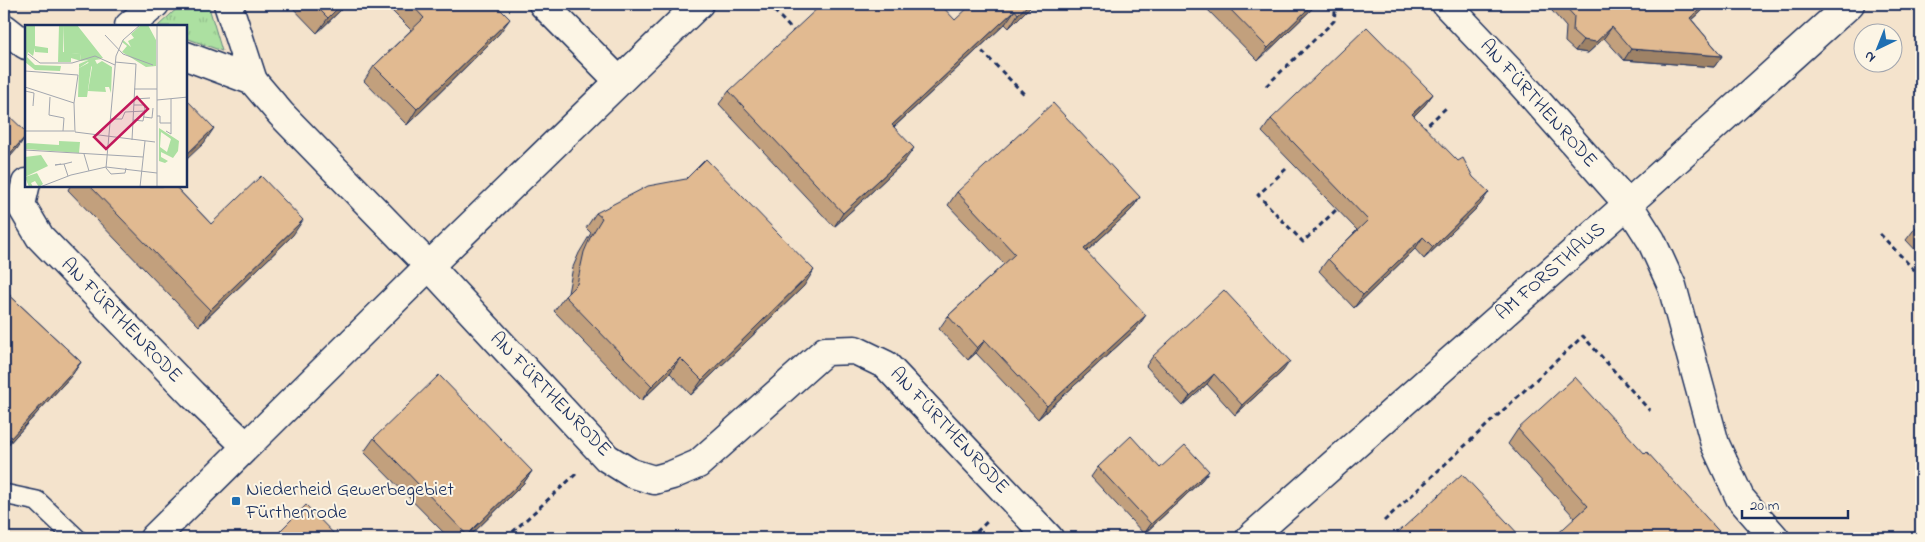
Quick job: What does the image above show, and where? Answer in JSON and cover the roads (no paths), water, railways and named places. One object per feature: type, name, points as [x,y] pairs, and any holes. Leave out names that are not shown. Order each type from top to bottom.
[{"type":"street","points":[[130,25],[155,4]]},
{"type":"street","name":"AN FÜRTHENRODE","points":[[228,4],[252,81],[281,114],[429,266],[607,458],[631,473],[654,480],[698,464],[825,351],[855,350],[886,365],[1049,538]]},
{"type":"street","points":[[543,4],[619,81]]},
{"type":"street","points":[[154,538],[429,266],[699,4]]},
{"type":"street","name":"AN FÜRTHENRODE","points":[[1446,4],[1521,83],[1628,204],[1651,240],[1672,286],[1715,444],[1740,498],[1775,538]]},
{"type":"street","name":"AM FORSTHAUS","points":[[1250,538],[1628,204],[1850,4]]},
{"type":"street","points":[[4,28],[25,44]]},
{"type":"street","name":"AN FÜRTHENRODE","points":[[188,57],[252,81]]},
{"type":"street","name":"AN FÜRTHENRODE","points":[[25,188],[21,205],[40,238],[192,394],[246,446]]},
{"type":"lane","points":[[4,494],[37,501],[76,538]]},
{"type":"place","name":"Niederheid Gewerbegebiet Fürthenrode","points":[[236,501]]}]
